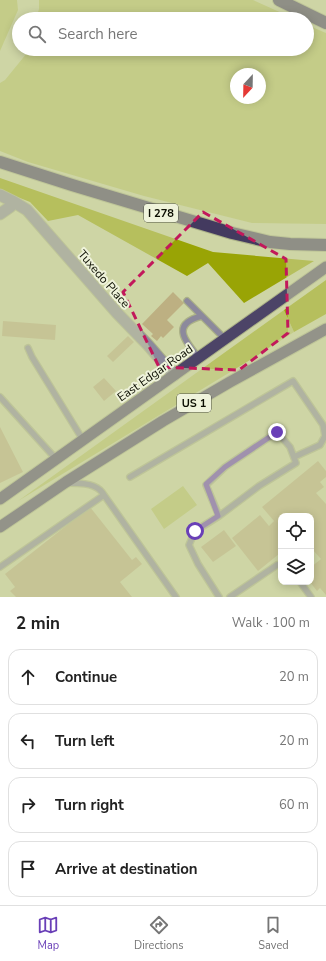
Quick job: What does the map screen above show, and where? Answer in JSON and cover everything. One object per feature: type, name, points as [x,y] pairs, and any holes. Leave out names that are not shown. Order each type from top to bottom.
[{"type":"highway","points":[[279,0],[304,12]]},
{"type":"highway","points":[[314,17],[326,23]]},
{"type":"highway","name":"I 278","points":[[0,162],[86,190],[232,234],[270,242],[326,245]]},
{"type":"highway","name":"East Edgar Road","points":[[0,499],[326,267]]},
{"type":"highway","name":"US 1","points":[[0,528],[66,482],[130,441],[216,390],[326,329]]},
{"type":"street","name":"Tuxedo Place","points":[[0,195],[27,210],[174,376]]},
{"type":"street","points":[[0,214],[14,202]]},
{"type":"lane","points":[[187,301],[225,339]]},
{"type":"lane","points":[[199,358],[186,342],[183,334],[184,326],[187,322],[202,316]]},
{"type":"lane","points":[[28,348],[83,440]]},
{"type":"lane","points":[[130,477],[293,381],[323,425],[325,436],[320,445],[294,457]]},
{"type":"lane","points":[[0,397],[56,459]]},
{"type":"lane","points":[[218,516],[206,484],[225,467],[277,432],[290,447],[296,463],[259,486],[218,516],[195,531],[189,545],[198,564],[219,597]]},
{"type":"lane","points":[[66,482],[94,486],[100,489],[176,597]]},
{"type":"lane","points":[[0,567],[104,495]]},
{"type":"lane","points":[[230,597],[278,565]]},
{"type":"lane","points":[[302,585],[311,597]]},
{"type":"highlighted area","points":[[203,212],[286,259],[288,333],[239,370],[159,367],[123,292]]},
{"type":"green space","points":[[0,0],[17,0],[18,10],[17,12],[12,12],[12,24],[0,51]]},
{"type":"green space","points":[[39,0],[253,0],[280,12],[38,12]]},
{"type":"green space","points":[[314,28],[326,33],[326,224],[252,223],[144,196],[28,162],[0,151],[0,83],[5,80],[25,56],[314,56]]},
{"type":"green space","points":[[0,178],[213,252],[314,261],[244,303],[208,263],[187,276],[78,215],[48,221],[30,202],[0,190]]},
{"type":"green space","points":[[326,280],[326,314],[294,332],[284,310]]},
{"type":"green space","points":[[284,310],[294,332],[18,501]]},
{"type":"green space","points":[[183,486],[197,505],[164,529],[151,509]]},
{"type":"building","points":[[173,292],[184,303],[167,320],[174,327],[163,338],[161,336],[157,341],[151,336],[153,334],[142,324]]},
{"type":"building","points":[[3,321],[56,325],[55,340],[2,336]]},
{"type":"building","points":[[128,336],[134,342],[113,362],[107,356]]},
{"type":"building","points":[[104,378],[116,391],[104,401],[93,387]]},
{"type":"building","points":[[0,427],[23,472],[0,483]]},
{"type":"building","points":[[318,461],[326,471],[326,477],[320,482],[324,487],[316,493],[326,504],[326,595],[320,588],[317,591],[312,585],[314,585],[314,565],[321,559],[314,551],[314,513],[278,513],[278,555],[258,571],[232,538],[260,515],[269,526],[274,521],[262,507]]},
{"type":"building","points":[[90,507],[132,560],[136,557],[142,564],[120,582],[132,597],[16,597],[10,591],[15,587],[5,574]]},
{"type":"building","points":[[224,530],[236,546],[213,562],[201,547]]},
{"type":"route","points":[[195,531],[218,516],[206,484],[225,467],[277,432]]}]
